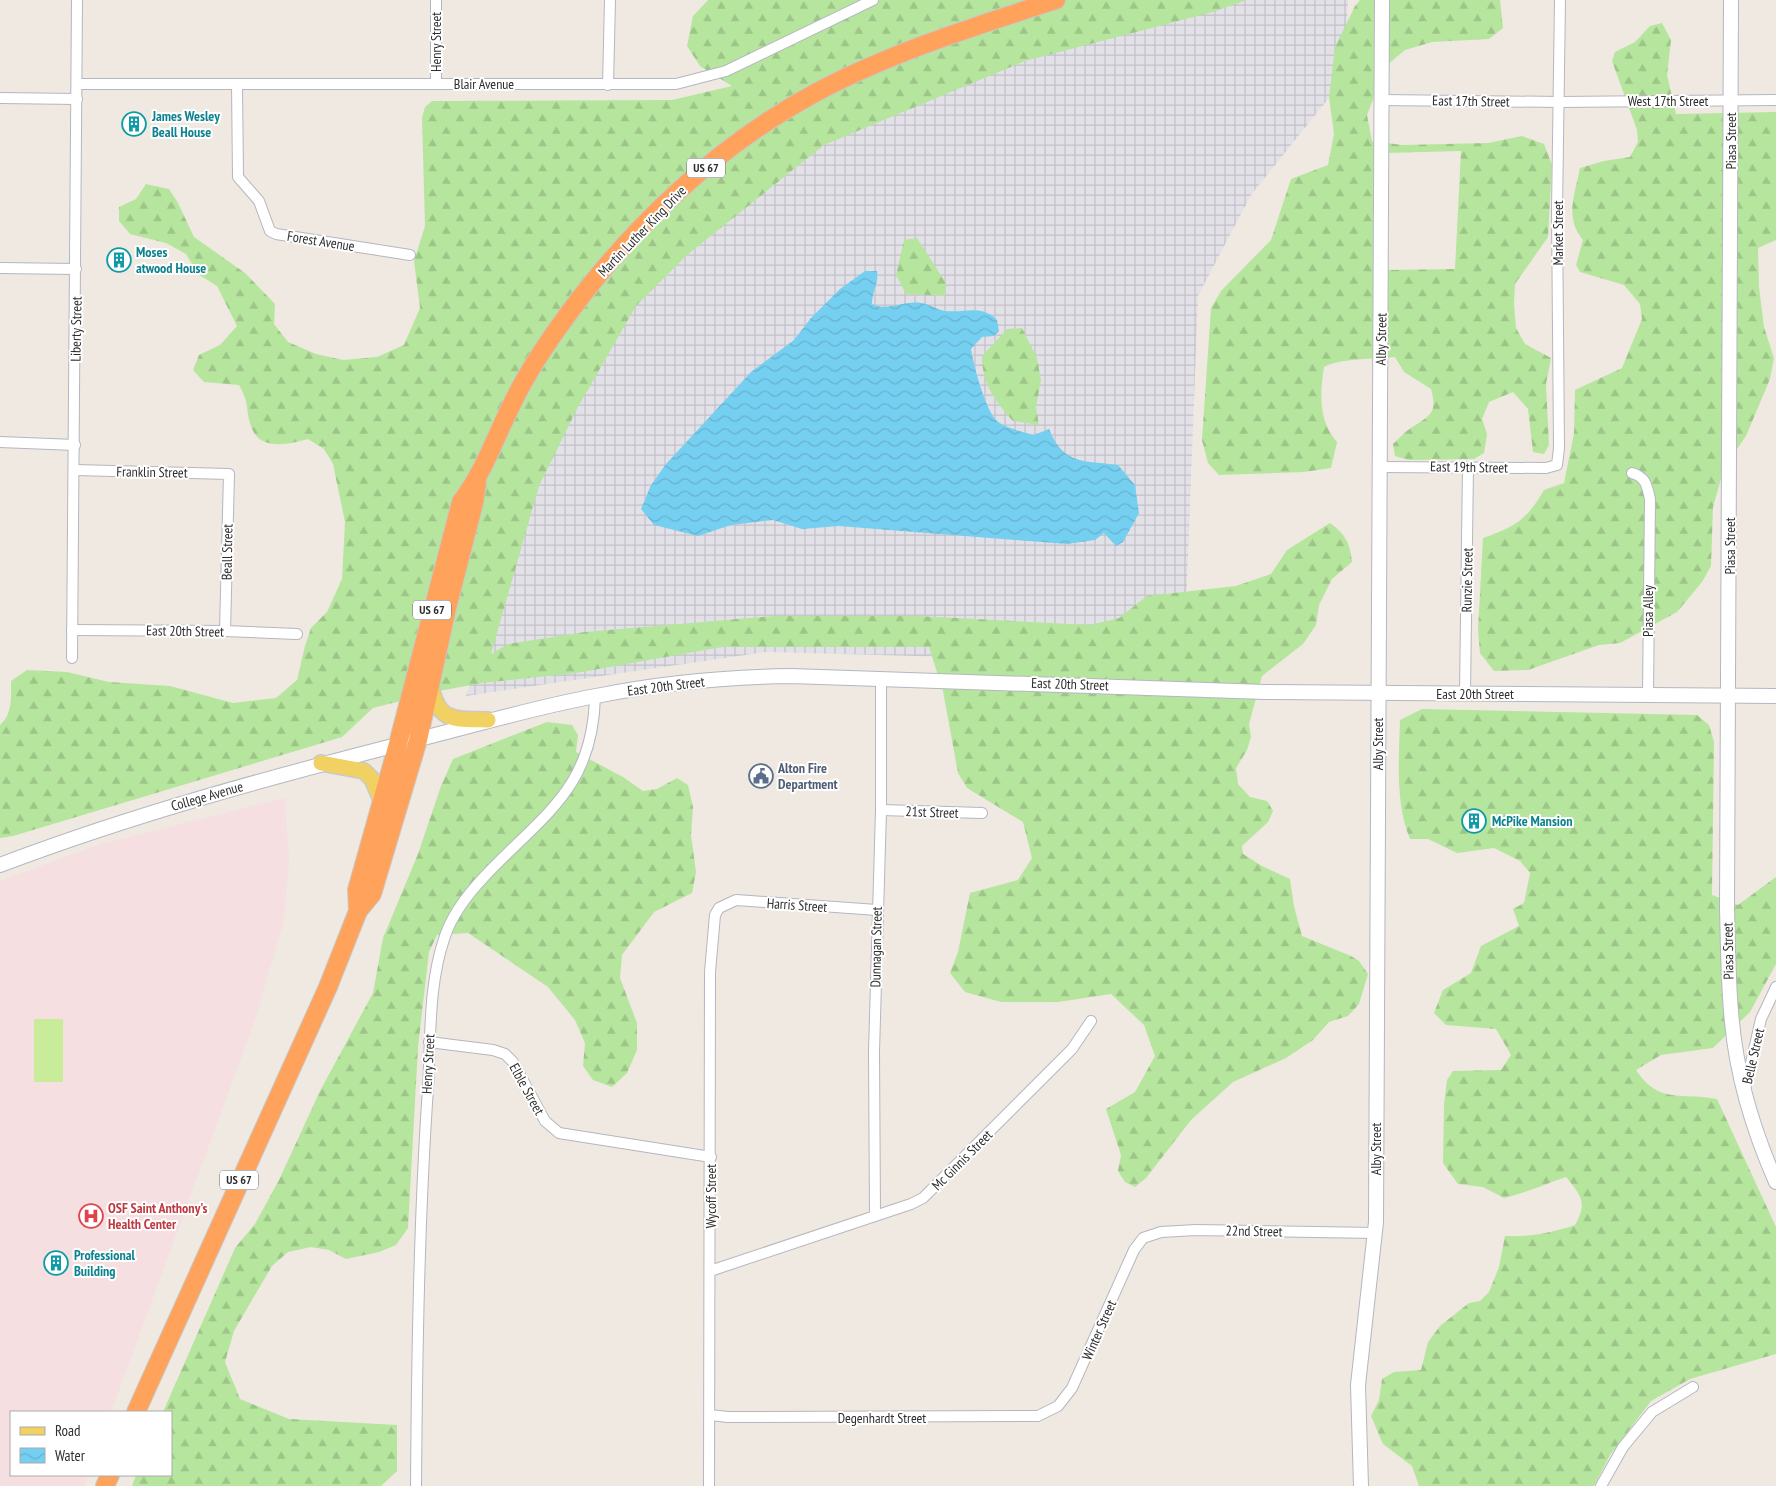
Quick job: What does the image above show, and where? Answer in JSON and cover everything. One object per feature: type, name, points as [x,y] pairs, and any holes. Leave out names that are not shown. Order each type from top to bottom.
[{"type":"highway","name":"Martin Luther King Drive","points":[[477,481],[520,388],[559,327],[589,286],[626,244],[674,196],[720,156],[780,114],[856,73],[943,38],[1056,0]]},
{"type":"highway","name":"US 67","points":[[136,1411],[328,986],[358,911],[372,894],[418,740],[474,503],[477,481]]},
{"type":"highway","name":"US 67","points":[[358,911],[357,890],[398,744],[461,502],[477,481]]},
{"type":"main road","points":[[430,683],[437,708],[446,716],[488,720]]},
{"type":"main road","points":[[320,763],[364,771],[372,779],[382,802]]},
{"type":"street","name":"Liberty Street","points":[[72,658],[75,470],[77,0]]},
{"type":"street","name":"Henry Street","points":[[436,0],[436,84]]},
{"type":"street","points":[[608,85],[610,0]]},
{"type":"street","name":"Blair Avenue","points":[[77,84],[676,84],[726,71],[873,0]]},
{"type":"street","name":"Alby Street","points":[[1361,1486],[1358,1385],[1376,1233],[1382,0]]},
{"type":"street","name":"Market Street","points":[[1556,465],[1559,448],[1557,211],[1560,0]]},
{"type":"street","name":"Piasa Street","points":[[1731,0],[1727,908],[1729,988],[1734,1037],[1745,1091]]},
{"type":"street","name":"Forest Avenue","points":[[236,84],[238,176],[259,201],[270,231],[276,234],[410,254]]},
{"type":"street","points":[[0,98],[77,99]]},
{"type":"street","name":"East 17th Street","points":[[1382,100],[1559,102]]},
{"type":"street","name":"West 17th Street","points":[[1559,102],[1776,100]]},
{"type":"street","points":[[0,268],[76,269]]},
{"type":"street","points":[[0,442],[75,445]]},
{"type":"street","name":"East 19th Street","points":[[1380,468],[1546,468],[1556,465]]},
{"type":"street","name":"Runzie Street","points":[[1465,693],[1468,467]]},
{"type":"street","name":"Franklin Street","points":[[75,470],[228,474]]},
{"type":"street","name":"Piasa Alley","points":[[1632,473],[1641,476],[1646,482],[1650,499],[1648,528],[1648,695]]},
{"type":"street","name":"Beall Street","points":[[225,631],[228,474]]},
{"type":"street","name":"East 20th Street","points":[[72,630],[225,631],[297,634]]},
{"type":"street","name":"East 20th Street","points":[[418,740],[488,720],[595,696],[667,684],[748,677],[881,678],[1379,694],[1776,696]]},
{"type":"street","name":"Dunnagan Street","points":[[875,1216],[874,1052],[881,810],[881,678]]},
{"type":"street","name":"Henry Street","points":[[416,1486],[420,1236],[429,1042],[436,973],[451,920],[470,891],[552,810],[568,790],[584,760],[592,734],[595,696]]},
{"type":"street","name":"College Avenue","points":[[0,865],[85,832],[320,763],[418,740]]},
{"type":"street","name":"21st Street","points":[[881,810],[982,813]]},
{"type":"street","name":"Harris Street","points":[[720,908],[736,900],[877,910]]},
{"type":"street","name":"Wycoff Street","points":[[709,1486],[710,972],[712,924],[720,908]]},
{"type":"street","name":"Belle Street","points":[[1776,988],[1761,1019],[1745,1091],[1756,1129],[1776,1182]]},
{"type":"street","name":"Mc Ginnis Street","points":[[710,1272],[911,1204],[933,1190],[1072,1049],[1090,1021]]},
{"type":"street","name":"Elble Street","points":[[429,1042],[494,1050],[505,1054],[513,1062],[545,1121],[559,1133],[711,1157]]},
{"type":"street","name":"22nd Street","points":[[1137,1244],[1150,1234],[1178,1231],[1376,1233]]},
{"type":"street","name":"Winter Street","points":[[1053,1410],[1067,1396],[1079,1376],[1137,1244]]},
{"type":"street","points":[[1600,1486],[1623,1447],[1652,1412],[1693,1386]]},
{"type":"street","name":"Degenhardt Street","points":[[710,1415],[728,1418],[1020,1418],[1038,1416],[1053,1410]]},
{"type":"shaded area","points":[[1164,0],[1348,0],[1345,78],[1251,195],[1198,296],[1184,663],[766,652],[466,696],[529,478],[642,283],[810,134]]},
{"type":"shaded area","name":"OSF Saint Anthony's Health Center","points":[[285,798],[289,860],[284,920],[255,1020],[111,1411],[10,1411],[10,1476],[88,1476],[84,1486],[0,1486],[0,881],[98,845]]},
{"type":"green space","points":[[708,0],[1247,0],[1213,12],[1025,61],[824,145],[687,255],[636,306],[578,407],[539,486],[491,654],[508,644],[585,632],[774,616],[918,616],[1090,625],[1119,618],[1147,596],[1236,586],[1271,574],[1287,550],[1330,523],[1335,527],[1346,540],[1352,562],[1332,579],[1319,605],[1316,625],[1303,644],[1262,676],[1249,724],[1251,737],[1247,750],[1236,768],[1238,784],[1250,797],[1267,801],[1273,811],[1268,822],[1242,846],[1243,854],[1262,866],[1290,879],[1294,906],[1302,936],[1359,961],[1368,974],[1359,1004],[1348,1016],[1329,1022],[1313,1040],[1286,1058],[1233,1082],[1191,1120],[1146,1178],[1135,1187],[1125,1182],[1118,1171],[1121,1155],[1106,1109],[1135,1092],[1155,1056],[1144,1025],[1111,994],[1058,1002],[1001,1002],[965,992],[950,973],[958,952],[970,893],[1018,880],[1032,858],[1023,822],[967,788],[958,773],[943,691],[929,647],[722,647],[576,673],[482,683],[439,691],[373,708],[342,737],[13,836],[0,838],[0,725],[9,710],[11,681],[27,670],[67,672],[109,682],[170,686],[233,703],[276,698],[297,680],[311,628],[327,612],[342,579],[345,522],[333,464],[324,449],[308,439],[284,444],[268,443],[261,440],[251,426],[246,402],[239,385],[204,382],[193,370],[199,355],[220,345],[237,326],[217,286],[198,274],[186,254],[166,243],[130,234],[119,221],[119,207],[136,199],[146,184],[169,189],[178,203],[194,237],[245,273],[275,304],[274,324],[288,342],[316,354],[343,360],[377,357],[404,345],[420,308],[414,261],[425,226],[422,118],[425,107],[432,101],[672,100],[732,86],[700,66],[687,46],[693,16]]},
{"type":"green space","points":[[1360,0],[1500,0],[1503,28],[1489,39],[1432,42],[1405,50],[1387,65],[1367,115],[1372,141],[1402,145],[1488,143],[1522,136],[1544,144],[1552,165],[1548,237],[1515,284],[1514,304],[1516,328],[1525,344],[1551,358],[1546,384],[1549,445],[1544,454],[1533,452],[1528,409],[1513,392],[1489,402],[1482,419],[1487,434],[1484,453],[1474,459],[1409,460],[1395,456],[1393,444],[1406,431],[1431,413],[1434,404],[1431,389],[1404,372],[1395,357],[1358,359],[1324,367],[1321,397],[1323,416],[1326,425],[1337,442],[1331,468],[1304,472],[1219,475],[1208,463],[1202,440],[1211,308],[1221,291],[1271,240],[1291,179],[1328,165],[1334,134],[1329,97],[1335,47],[1355,6]],"holes":[[[1461,151],[1455,269],[1387,270],[1386,153]]]},
{"type":"green space","points":[[1662,23],[1671,40],[1667,75],[1676,114],[1776,112],[1776,240],[1758,248],[1759,287],[1764,327],[1774,358],[1770,379],[1746,436],[1724,468],[1713,507],[1711,566],[1702,582],[1677,612],[1620,643],[1599,645],[1528,670],[1494,671],[1480,653],[1478,630],[1483,538],[1519,521],[1532,509],[1544,490],[1564,483],[1574,433],[1575,390],[1622,368],[1642,319],[1640,304],[1624,285],[1580,272],[1576,265],[1583,240],[1574,223],[1572,206],[1580,168],[1604,161],[1630,157],[1638,142],[1637,130],[1612,61],[1615,52],[1635,42],[1650,26]]},
{"type":"green space","points":[[917,238],[946,283],[945,296],[906,294],[896,275],[904,240]]},
{"type":"green space","points":[[1022,328],[1037,358],[1041,380],[1036,407],[1039,425],[1013,421],[991,392],[984,375],[982,356],[1007,329]]},
{"type":"green space","points":[[1422,709],[1697,715],[1709,725],[1714,742],[1712,895],[1738,905],[1776,877],[1776,964],[1750,1012],[1713,1048],[1661,1055],[1636,1070],[1645,1081],[1662,1093],[1717,1099],[1776,1227],[1776,1354],[1690,1379],[1651,1401],[1610,1455],[1594,1486],[1419,1486],[1412,1466],[1383,1444],[1371,1416],[1379,1400],[1382,1379],[1394,1372],[1421,1370],[1428,1342],[1440,1326],[1469,1303],[1480,1301],[1489,1292],[1499,1267],[1505,1236],[1541,1234],[1575,1225],[1582,1205],[1579,1194],[1566,1177],[1504,1198],[1483,1187],[1458,1184],[1443,1163],[1444,1104],[1447,1080],[1453,1071],[1501,1070],[1511,1055],[1496,1029],[1446,1025],[1434,1013],[1443,990],[1471,973],[1481,946],[1519,926],[1513,909],[1524,903],[1530,873],[1520,861],[1494,848],[1457,853],[1428,839],[1410,839],[1405,825],[1400,796],[1400,720]]},
{"type":"green space","points":[[547,722],[572,725],[578,735],[576,752],[623,777],[643,791],[657,789],[677,778],[688,785],[693,807],[691,835],[696,872],[692,893],[654,912],[622,955],[620,978],[637,1023],[637,1050],[627,1073],[612,1087],[593,1080],[583,1066],[585,1043],[575,1020],[548,987],[468,933],[437,935],[429,952],[418,1047],[408,1228],[396,1245],[379,1252],[346,1259],[329,1250],[311,1247],[288,1252],[272,1266],[234,1331],[225,1362],[240,1399],[289,1419],[397,1425],[397,1471],[381,1486],[132,1486],[136,1476],[172,1476],[172,1411],[163,1411],[235,1248],[255,1224],[279,1180],[320,1091],[373,993],[383,938],[418,854],[441,786],[453,759]]},
{"type":"green space","points":[[34,1019],[63,1019],[63,1082],[34,1082]]},
{"type":"water","points":[[865,271],[877,271],[872,304],[884,307],[921,303],[946,311],[973,310],[986,312],[997,320],[999,331],[994,336],[982,337],[971,349],[988,407],[997,421],[1015,430],[1034,435],[1049,429],[1061,450],[1076,459],[1118,465],[1135,485],[1139,513],[1123,542],[1116,546],[1104,533],[1095,540],[1067,544],[839,526],[802,529],[773,520],[731,525],[698,536],[654,525],[641,509],[651,485],[666,464],[751,372],[794,340],[811,318],[840,289]]},
{"type":"place","name":"James Wesley Beall House","points":[[134,124]]},
{"type":"place","name":"Moses atwood House","points":[[119,260]]},
{"type":"place","name":"Alton Fire Department","points":[[761,776]]},
{"type":"place","name":"McPike Mansion","points":[[1474,821]]},
{"type":"place","name":"OSF Saint Anthony's Health Center","points":[[91,1216]]},
{"type":"place","name":"Professional Building","points":[[56,1263]]}]
